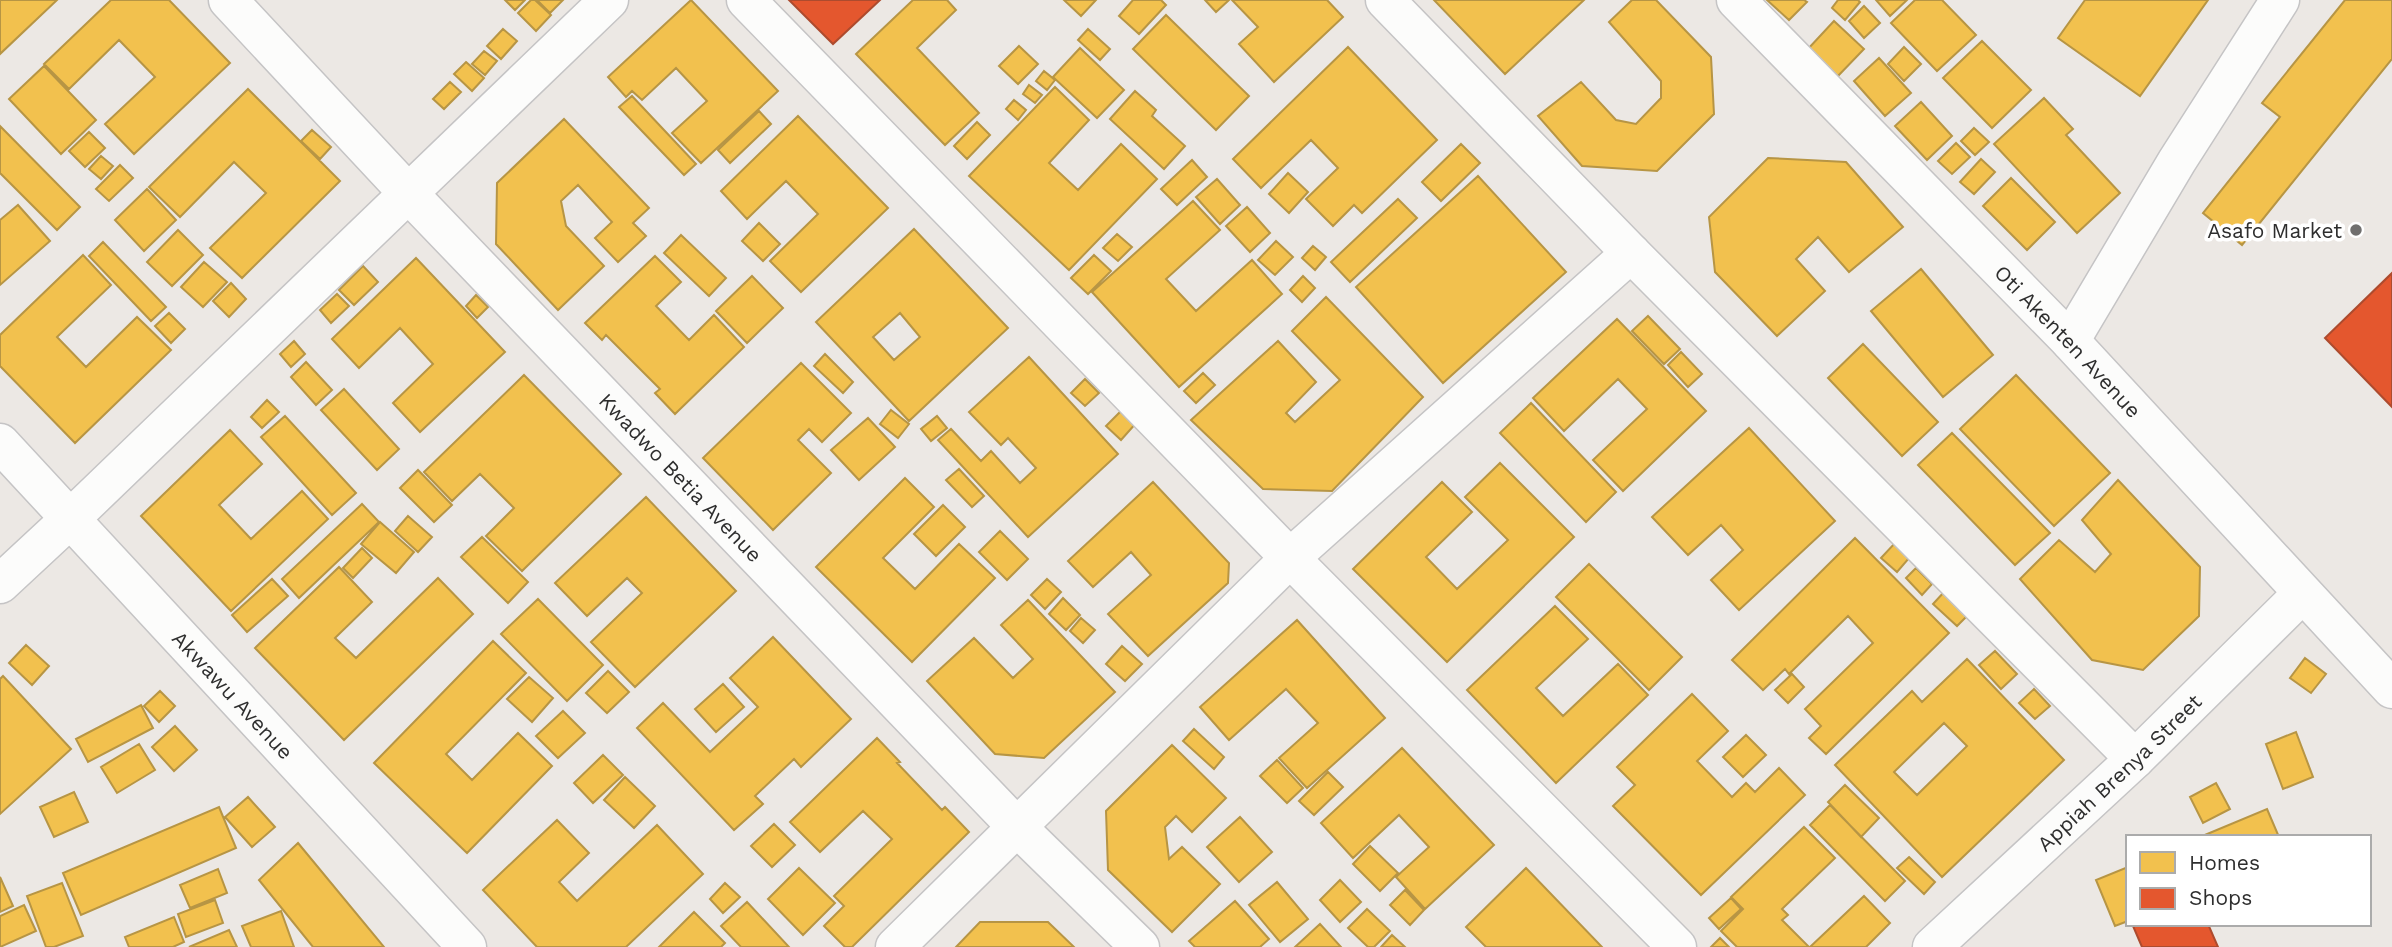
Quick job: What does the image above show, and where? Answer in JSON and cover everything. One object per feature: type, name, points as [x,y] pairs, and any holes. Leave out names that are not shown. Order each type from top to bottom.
[{"type":"street","name":"Kwadwo Betia Avenue","points":[[228,0],[408,193],[1016,826],[1140,947]]},
{"type":"street","points":[[0,584],[609,0]]},
{"type":"street","points":[[746,0],[1290,558],[1677,947]]},
{"type":"street","points":[[1385,0],[1631,253],[2135,759]]},
{"type":"street","name":"Oti Akenten Avenue","points":[[1736,0],[2070,341],[2392,690]]},
{"type":"street","points":[[2070,341],[2176,161],[2280,0]]},
{"type":"street","points":[[895,947],[1290,558],[1631,253]]},
{"type":"street","name":"Akwawu Avenue","points":[[0,443],[467,947]]},
{"type":"street","name":"Appiah Brenya Street","points":[[1932,947],[2135,759],[2302,594]]},
{"type":"building: Homes","points":[[0,0],[57,0],[0,54]]},
{"type":"building: Homes","points":[[111,0],[169,0],[230,63],[134,154],[105,124],[155,77],[119,40],[69,89],[44,64]]},
{"type":"building: Homes","points":[[505,0],[525,0],[515,10]]},
{"type":"building: Homes","points":[[531,0],[535,0],[551,15],[536,31],[518,13]]},
{"type":"building: Homes","points":[[537,0],[563,0],[550,13]]},
{"type":"building: Homes","points":[[691,0],[778,91],[701,163],[672,133],[707,101],[676,68],[642,100],[632,91],[626,97],[608,77]]},
{"type":"building: Homes","points":[[913,0],[947,0],[956,10],[917,48],[979,113],[945,145],[856,54]]},
{"type":"building: Homes","points":[[1064,0],[1096,0],[1081,16]]},
{"type":"building: Homes","points":[[1133,0],[1161,0],[1166,5],[1139,34],[1119,16]]},
{"type":"building: Homes","points":[[1205,0],[1229,0],[1216,12]]},
{"type":"building: Homes","points":[[1232,0],[1327,0],[1343,17],[1274,82],[1239,44],[1258,27]]},
{"type":"building: Homes","points":[[1434,0],[1584,0],[1505,74]]},
{"type":"building: Homes","points":[[1632,0],[1656,0],[1711,57],[1714,114],[1657,171],[1582,166],[1538,116],[1581,82],[1616,120],[1636,124],[1661,98],[1661,81],[1609,22]]},
{"type":"building: Homes","points":[[1767,0],[1804,0],[1807,2],[1789,20]]},
{"type":"building: Homes","points":[[1838,0],[1860,2],[1845,20],[1832,8]]},
{"type":"building: Homes","points":[[1876,0],[1907,0],[1890,16]]},
{"type":"building: Homes","points":[[1915,0],[1942,0],[1976,35],[1937,71],[1891,23]]},
{"type":"building: Homes","points":[[2085,0],[2208,0],[2140,96],[2058,38]]},
{"type":"building: Homes","points":[[2345,0],[2392,0],[2392,59],[2242,245],[2203,213],[2280,117],[2262,103]]},
{"type":"building: Homes","points":[[1864,6],[1880,23],[1864,38],[1849,21]]},
{"type":"building: Homes","points":[[1166,15],[1249,96],[1216,130],[1133,49]]},
{"type":"building: Homes","points":[[1834,21],[1864,49],[1836,78],[1807,50]]},
{"type":"building: Homes","points":[[503,29],[517,41],[501,59],[487,46]]},
{"type":"building: Homes","points":[[1088,29],[1110,49],[1100,60],[1078,40]]},
{"type":"building: Homes","points":[[1982,41],[2031,90],[1992,128],[1943,78]]},
{"type":"building: Homes","points":[[1019,46],[1038,64],[1018,84],[999,66]]},
{"type":"building: Homes","points":[[1348,47],[1437,140],[1362,213],[1354,205],[1333,226],[1306,199],[1338,168],[1311,140],[1261,188],[1233,159]]},
{"type":"building: Homes","points":[[1904,47],[1921,64],[1904,81],[1888,64]]},
{"type":"building: Homes","points":[[1080,48],[1124,90],[1097,118],[1053,77]]},
{"type":"building: Homes","points":[[484,51],[497,61],[485,75],[472,64]]},
{"type":"building: Homes","points":[[1879,58],[1911,93],[1885,116],[1854,81]]},
{"type":"building: Homes","points":[[466,62],[484,78],[472,91],[454,74]]},
{"type":"building: Homes","points":[[44,66],[96,120],[61,154],[9,99]]},
{"type":"building: Homes","points":[[1044,71],[1055,80],[1047,90],[1036,81]]},
{"type":"building: Homes","points":[[450,82],[461,92],[444,109],[433,99]]},
{"type":"building: Homes","points":[[1029,85],[1042,95],[1035,103],[1023,94]]},
{"type":"building: Homes","points":[[1055,87],[1089,120],[1049,163],[1078,190],[1121,144],[1157,179],[1069,270],[969,176]]},
{"type":"building: Homes","points":[[248,89],[340,181],[242,278],[210,248],[266,193],[234,162],[180,217],[149,187]]},
{"type":"building: Homes","points":[[1135,91],[1156,110],[1152,116],[1185,146],[1164,169],[1110,119]]},
{"type":"building: Homes","points":[[632,96],[696,164],[684,175],[619,107]]},
{"type":"building: Homes","points":[[2044,98],[2073,129],[2066,135],[2120,193],[2077,233],[1994,144]]},
{"type":"building: Homes","points":[[1014,100],[1026,110],[1018,120],[1006,109]]},
{"type":"building: Homes","points":[[1921,102],[1952,136],[1927,160],[1895,126]]},
{"type":"building: Homes","points":[[759,111],[771,124],[730,163],[718,150]]},
{"type":"building: Homes","points":[[798,116],[888,208],[801,292],[770,261],[818,214],[786,181],[747,219],[721,191]]},
{"type":"building: Homes","points":[[564,119],[649,208],[633,223],[646,236],[618,262],[595,238],[612,222],[578,185],[561,201],[566,226],[604,266],[558,310],[496,244],[497,183]]},
{"type":"building: Homes","points":[[977,122],[990,135],[967,159],[954,146]]},
{"type":"building: Homes","points":[[0,126],[80,207],[57,230],[0,173]]},
{"type":"building: Homes","points":[[1974,128],[1989,142],[1975,155],[1961,141]]},
{"type":"building: Homes","points":[[312,130],[331,147],[320,159],[301,141]]},
{"type":"building: Homes","points":[[89,132],[105,148],[85,167],[69,151]]},
{"type":"building: Homes","points":[[1956,143],[1970,157],[1952,174],[1938,161]]},
{"type":"building: Homes","points":[[1461,144],[1480,163],[1441,201],[1422,182]]},
{"type":"building: Homes","points":[[101,156],[113,166],[101,179],[89,169]]},
{"type":"building: Homes","points":[[1768,158],[1846,162],[1903,227],[1849,272],[1818,237],[1796,259],[1825,291],[1777,336],[1715,272],[1709,217]]},
{"type":"building: Homes","points":[[1981,159],[1995,172],[1974,194],[1960,182]]},
{"type":"building: Homes","points":[[1192,160],[1207,177],[1177,205],[1161,189]]},
{"type":"building: Homes","points":[[120,165],[133,178],[109,201],[96,189]]},
{"type":"building: Homes","points":[[1288,173],[1308,192],[1289,213],[1269,194]]},
{"type":"building: Homes","points":[[1478,176],[1566,272],[1443,383],[1356,287]]},
{"type":"building: Homes","points":[[2011,178],[2055,222],[2027,250],[1983,206]]},
{"type":"building: Homes","points":[[1217,179],[1240,205],[1220,224],[1196,197]]},
{"type":"building: Homes","points":[[147,189],[176,220],[144,251],[115,220]]},
{"type":"building: Homes","points":[[1398,199],[1417,218],[1350,282],[1331,262]]},
{"type":"building: Homes","points":[[1193,201],[1220,230],[1166,279],[1196,311],[1252,260],[1282,294],[1179,387],[1092,292]]},
{"type":"building: Homes","points":[[18,205],[50,241],[0,285],[0,220]]},
{"type":"building: Homes","points":[[1247,207],[1270,233],[1250,252],[1226,226]]},
{"type":"building: Homes","points":[[759,223],[780,244],[763,261],[742,241]]},
{"type":"building: Homes","points":[[914,229],[1008,328],[909,421],[816,322]],"holes":[[[900,313],[920,337],[894,360],[873,337]]]},
{"type":"building: Homes","points":[[178,230],[203,255],[172,286],[147,262]]},
{"type":"building: Homes","points":[[1117,234],[1132,247],[1118,261],[1103,248]]},
{"type":"building: Homes","points":[[681,235],[726,278],[709,296],[664,253]]},
{"type":"building: Homes","points":[[1276,241],[1293,257],[1275,275],[1258,260]]},
{"type":"building: Homes","points":[[103,242],[166,307],[151,321],[89,256]]},
{"type":"building: Homes","points":[[1313,246],[1326,257],[1315,270],[1302,258]]},
{"type":"building: Homes","points":[[83,255],[111,285],[57,337],[86,367],[137,317],[171,350],[75,443],[0,366],[0,335]]},
{"type":"building: Homes","points":[[1094,255],[1111,271],[1088,294],[1071,278]]},
{"type":"building: Homes","points":[[655,256],[681,282],[656,306],[689,340],[714,315],[744,347],[675,414],[655,393],[660,389],[606,335],[602,340],[585,323]]},
{"type":"building: Homes","points":[[416,258],[505,352],[420,432],[393,403],[433,364],[400,328],[359,368],[332,339]]},
{"type":"building: Homes","points":[[204,262],[227,282],[203,307],[181,287]]},
{"type":"building: Homes","points":[[363,266],[378,282],[354,305],[339,290]]},
{"type":"building: Homes","points":[[1921,269],[1993,355],[1943,397],[1871,311]]},
{"type":"building: Homes","points":[[752,276],[783,308],[747,343],[716,311]]},
{"type":"building: Homes","points":[[1303,276],[1315,288],[1302,302],[1290,290]]},
{"type":"building: Homes","points":[[231,283],[246,299],[229,317],[213,301]]},
{"type":"building: Homes","points":[[337,294],[349,306],[331,323],[320,310]]},
{"type":"building: Homes","points":[[476,295],[488,307],[477,318],[466,306]]},
{"type":"building: Homes","points":[[1326,297],[1423,397],[1332,491],[1263,489],[1191,420],[1278,341],[1316,382],[1286,413],[1295,422],[1340,380],[1292,331]]},
{"type":"building: Homes","points":[[169,313],[185,329],[171,343],[155,326]]},
{"type":"building: Homes","points":[[1648,316],[1680,349],[1664,364],[1632,331]]},
{"type":"building: Homes","points":[[1617,319],[1706,411],[1623,491],[1593,460],[1647,409],[1618,379],[1564,431],[1533,398]]},
{"type":"building: Homes","points":[[294,341],[305,354],[291,367],[280,354]]},
{"type":"building: Homes","points":[[1863,344],[1938,422],[1902,456],[1828,378]]},
{"type":"building: Homes","points":[[1681,352],[1702,374],[1688,387],[1668,365]]},
{"type":"building: Homes","points":[[825,354],[853,382],[843,393],[814,366]]},
{"type":"building: Homes","points":[[1029,357],[1118,454],[1028,537],[938,440],[951,429],[981,461],[991,451],[1020,483],[1036,468],[1008,438],[1001,445],[969,412]]},
{"type":"building: Homes","points":[[306,362],[332,390],[316,405],[291,377]]},
{"type":"building: Homes","points":[[801,363],[851,413],[822,442],[809,429],[798,440],[831,473],[773,530],[703,458]]},
{"type":"building: Homes","points":[[1203,373],[1215,385],[1196,403],[1184,391]]},
{"type":"building: Homes","points":[[524,375],[621,474],[522,571],[486,536],[514,508],[480,474],[452,501],[424,472]]},
{"type":"building: Homes","points":[[2016,375],[2110,473],[2054,526],[1960,429]]},
{"type":"building: Homes","points":[[1085,379],[1099,393],[1085,406],[1071,393]]},
{"type":"building: Homes","points":[[344,389],[399,449],[377,470],[321,410]]},
{"type":"building: Homes","points":[[267,400],[279,412],[262,428],[251,417]]},
{"type":"building: Homes","points":[[1531,403],[1616,492],[1586,522],[1500,433]]},
{"type":"building: Homes","points":[[1123,409],[1137,422],[1121,440],[1106,426]]},
{"type":"building: Homes","points":[[891,410],[909,424],[898,438],[880,424]]},
{"type":"building: Homes","points":[[285,416],[356,493],[332,515],[261,437]]},
{"type":"building: Homes","points":[[937,416],[947,428],[931,441],[921,429]]},
{"type":"building: Homes","points":[[868,418],[895,447],[859,480],[831,450]]},
{"type":"building: Homes","points":[[1749,428],[1835,521],[1739,610],[1711,580],[1743,550],[1721,525],[1688,555],[1652,517]]},
{"type":"building: Homes","points":[[230,430],[262,464],[219,505],[251,539],[302,491],[328,519],[231,611],[141,516]]},
{"type":"building: Homes","points":[[1952,433],[2050,533],[2015,565],[1918,465]]},
{"type":"building: Homes","points":[[1500,463],[1574,537],[1447,662],[1353,569],[1442,482],[1472,512],[1426,557],[1457,589],[1508,540],[1465,497]]},
{"type":"building: Homes","points":[[959,469],[984,496],[972,507],[946,480]]},
{"type":"building: Homes","points":[[418,470],[452,505],[434,522],[400,488]]},
{"type":"building: Homes","points":[[905,478],[934,507],[883,558],[915,589],[959,544],[995,578],[912,662],[816,567]]},
{"type":"building: Homes","points":[[2118,480],[2200,567],[2199,616],[2143,670],[2092,660],[2020,579],[2059,540],[2095,572],[2111,554],[2082,520]]},
{"type":"building: Homes","points":[[1153,482],[1229,563],[1228,583],[1148,656],[1108,614],[1151,575],[1131,552],[1093,587],[1068,561]]},
{"type":"building: Homes","points":[[646,497],[736,591],[635,687],[591,642],[642,593],[627,578],[587,616],[555,583]]},
{"type":"building: Homes","points":[[362,504],[379,522],[299,598],[282,579]]},
{"type":"building: Homes","points":[[943,505],[965,527],[936,556],[914,534]]},
{"type":"building: Homes","points":[[408,516],[432,537],[418,552],[395,531]]},
{"type":"building: Homes","points":[[380,522],[414,552],[396,573],[361,544]]},
{"type":"building: Homes","points":[[1000,531],[1028,559],[1007,580],[979,552]]},
{"type":"building: Homes","points":[[482,537],[528,582],[508,603],[461,557]]},
{"type":"building: Homes","points":[[1855,538],[1949,633],[1826,754],[1809,738],[1821,726],[1805,709],[1873,643],[1848,616],[1789,674],[1785,669],[1763,690],[1732,660]]},
{"type":"building: Homes","points":[[1894,544],[1910,557],[1897,572],[1881,558]]},
{"type":"building: Homes","points":[[362,548],[372,558],[353,578],[343,568]]},
{"type":"building: Homes","points":[[1589,564],[1682,657],[1649,690],[1556,597]]},
{"type":"building: Homes","points":[[339,567],[372,602],[335,638],[356,658],[438,578],[473,614],[344,740],[255,648]]},
{"type":"building: Homes","points":[[1916,568],[1932,584],[1922,595],[1906,578]]},
{"type":"building: Homes","points":[[272,579],[288,596],[247,632],[232,615]]},
{"type":"building: Homes","points":[[1047,579],[1061,592],[1045,609],[1031,595]]},
{"type":"building: Homes","points":[[1945,591],[1969,614],[1957,626],[1933,604]]},
{"type":"building: Homes","points":[[1063,598],[1080,615],[1066,630],[1049,614]]},
{"type":"building: Homes","points":[[538,599],[603,665],[567,701],[501,634]]},
{"type":"building: Homes","points":[[1028,600],[1115,692],[1044,758],[995,754],[927,681],[974,638],[1013,678],[1033,659],[1001,625]]},
{"type":"building: Homes","points":[[1555,606],[1588,639],[1536,688],[1563,716],[1618,664],[1648,695],[1556,783],[1467,690]]},
{"type":"building: Homes","points":[[1081,618],[1095,630],[1083,643],[1070,631]]},
{"type":"building: Homes","points":[[1297,620],[1385,718],[1307,788],[1279,758],[1318,723],[1286,689],[1229,740],[1200,707]]},
{"type":"building: Homes","points":[[773,637],[851,719],[801,767],[794,759],[755,796],[763,804],[734,830],[637,728],[663,703],[710,752],[758,707],[730,678]]},
{"type":"building: Homes","points":[[493,641],[526,673],[446,754],[472,780],[518,733],[552,766],[467,853],[374,763]]},
{"type":"building: Homes","points":[[26,645],[49,666],[32,685],[9,663]]},
{"type":"building: Homes","points":[[1122,646],[1142,664],[1125,681],[1106,664]]},
{"type":"building: Homes","points":[[1995,651],[2017,674],[2001,689],[1979,665]]},
{"type":"building: Homes","points":[[2305,658],[2326,674],[2311,693],[2290,678]]},
{"type":"building: Homes","points":[[1967,659],[2064,760],[1942,877],[1835,765],[1912,691],[1922,702]],"holes":[[[1944,723],[1967,746],[1917,795],[1894,772]]]},
{"type":"building: Homes","points":[[608,671],[629,692],[607,713],[586,693]]},
{"type":"building: Homes","points":[[1792,674],[1804,687],[1788,703],[1775,690]]},
{"type":"building: Homes","points":[[3,676],[71,749],[0,814],[0,679]]},
{"type":"building: Homes","points":[[529,677],[553,698],[532,722],[507,699]]},
{"type":"building: Homes","points":[[723,684],[744,707],[716,732],[695,709]]},
{"type":"building: Homes","points":[[2034,689],[2050,706],[2035,719],[2019,703]]},
{"type":"building: Homes","points":[[160,691],[175,706],[159,722],[144,706]]},
{"type":"building: Homes","points":[[1692,694],[1728,731],[1697,761],[1732,797],[1746,783],[1755,792],[1779,768],[1805,795],[1701,895],[1613,806],[1635,785],[1617,767]]},
{"type":"building: Homes","points":[[141,705],[153,728],[88,762],[76,739]]},
{"type":"building: Homes","points":[[563,711],[585,733],[558,758],[536,736]]},
{"type":"building: Homes","points":[[175,726],[197,750],[174,771],[152,747]]},
{"type":"building: Homes","points":[[1194,729],[1224,757],[1214,769],[1183,741]]},
{"type":"building: Homes","points":[[2296,732],[2313,777],[2283,789],[2266,744]]},
{"type":"building: Homes","points":[[1746,735],[1766,755],[1743,777],[1723,757]]},
{"type":"building: Homes","points":[[877,738],[942,810],[945,807],[969,832],[852,947],[845,947],[824,926],[844,906],[834,896],[892,839],[863,811],[820,852],[790,822]]},
{"type":"building: Homes","points":[[139,744],[155,770],[117,793],[101,767]]},
{"type":"building: Homes","points":[[1172,745],[1226,798],[1192,832],[1176,816],[1165,827],[1169,859],[1182,847],[1220,884],[1172,932],[1108,870],[1106,811]]},
{"type":"building: Homes","points":[[1402,748],[1494,845],[1425,909],[1396,877],[1429,847],[1399,815],[1353,858],[1321,823]]},
{"type":"building: Homes","points":[[603,755],[623,775],[593,803],[574,783]]},
{"type":"building: Homes","points":[[1277,760],[1303,788],[1287,803],[1260,776]]},
{"type":"building: Homes","points":[[1328,772],[1343,787],[1314,815],[1299,801]]},
{"type":"building: Homes","points":[[625,777],[655,806],[634,828],[604,800]]},
{"type":"building: Homes","points":[[2216,783],[2230,809],[2203,823],[2190,797]]},
{"type":"building: Homes","points":[[1845,785],[1879,818],[1861,837],[1828,802]]},
{"type":"building: Homes","points":[[74,792],[88,822],[54,837],[40,807]]},
{"type":"building: Homes","points":[[248,797],[275,827],[252,847],[225,817]]},
{"type":"building: Homes","points":[[1830,805],[1905,881],[1885,901],[1810,825]]},
{"type":"building: Homes","points":[[219,807],[236,848],[81,915],[63,873]]},
{"type":"building: Homes","points":[[2267,809],[2278,835],[2205,835]]},
{"type":"building: Homes","points":[[1240,817],[1272,852],[1239,882],[1207,847]]},
{"type":"building: Homes","points":[[557,820],[589,853],[559,882],[577,901],[657,825],[703,874],[626,947],[537,947],[483,890]]},
{"type":"building: Homes","points":[[774,824],[795,845],[772,867],[751,846]]},
{"type":"building: Homes","points":[[1804,827],[1835,858],[1782,909],[1788,915],[1782,920],[1809,947],[1737,947],[1721,931],[1743,909],[1731,897]]},
{"type":"building: Homes","points":[[298,843],[384,947],[313,947],[259,880]]},
{"type":"building: Homes","points":[[1370,846],[1398,873],[1380,891],[1353,864]]},
{"type":"building: Homes","points":[[1909,857],[1935,882],[1924,894],[1897,868]]},
{"type":"building: Homes","points":[[799,868],[835,903],[803,935],[768,899]]},
{"type":"building: Homes","points":[[1526,868],[1602,947],[1486,947],[1466,927]]},
{"type":"building: Homes","points":[[2126,868],[2126,922],[2115,926],[2096,880]]},
{"type":"building: Homes","points":[[218,869],[227,893],[190,908],[180,885]]},
{"type":"building: Homes","points":[[0,877],[13,906],[0,912]]},
{"type":"building: Homes","points":[[1340,880],[1361,902],[1340,922],[1320,900]]},
{"type":"building: Homes","points":[[1277,882],[1308,919],[1280,942],[1249,905]]},
{"type":"building: Homes","points":[[62,883],[83,936],[54,947],[46,947],[27,896]]},
{"type":"building: Homes","points":[[725,883],[740,897],[723,913],[710,899]]},
{"type":"building: Homes","points":[[1405,890],[1424,910],[1410,925],[1390,905]]},
{"type":"building: Homes","points":[[1864,896],[1890,923],[1866,947],[1810,947]]},
{"type":"building: Homes","points":[[1731,898],[1741,909],[1719,929],[1709,918]]},
{"type":"building: Homes","points":[[215,900],[223,923],[186,937],[178,914]]},
{"type":"building: Homes","points":[[1235,901],[1269,939],[1260,947],[1195,947],[1189,941]]},
{"type":"building: Homes","points":[[747,902],[789,947],[741,947],[721,926]]},
{"type":"building: Homes","points":[[24,905],[36,931],[0,947],[0,916]]},
{"type":"building: Homes","points":[[1367,909],[1390,931],[1374,947],[1368,947],[1348,928]]},
{"type":"building: Homes","points":[[281,911],[294,947],[251,947],[242,926]]},
{"type":"building: Homes","points":[[694,912],[725,943],[721,947],[659,947]]},
{"type":"building: Homes","points":[[174,917],[184,942],[173,947],[129,947],[125,937]]},
{"type":"building: Homes","points":[[980,922],[1048,922],[1074,947],[956,947]]},
{"type":"building: Homes","points":[[1320,924],[1341,947],[1295,947]]},
{"type":"building: Homes","points":[[229,930],[237,947],[189,947]]},
{"type":"building: Homes","points":[[1392,935],[1405,947],[1381,947]]},
{"type":"building: Homes","points":[[1720,938],[1729,947],[1711,947]]},
{"type":"building: Shops","points":[[789,0],[880,0],[833,44]]},
{"type":"building: Shops","points":[[2392,273],[2392,407],[2325,338]]},
{"type":"building: Shops","points":[[2133,926],[2209,926],[2218,947],[2142,947]]},
{"type":"place","name":"Asafo Market","points":[[2356,230]]}]
